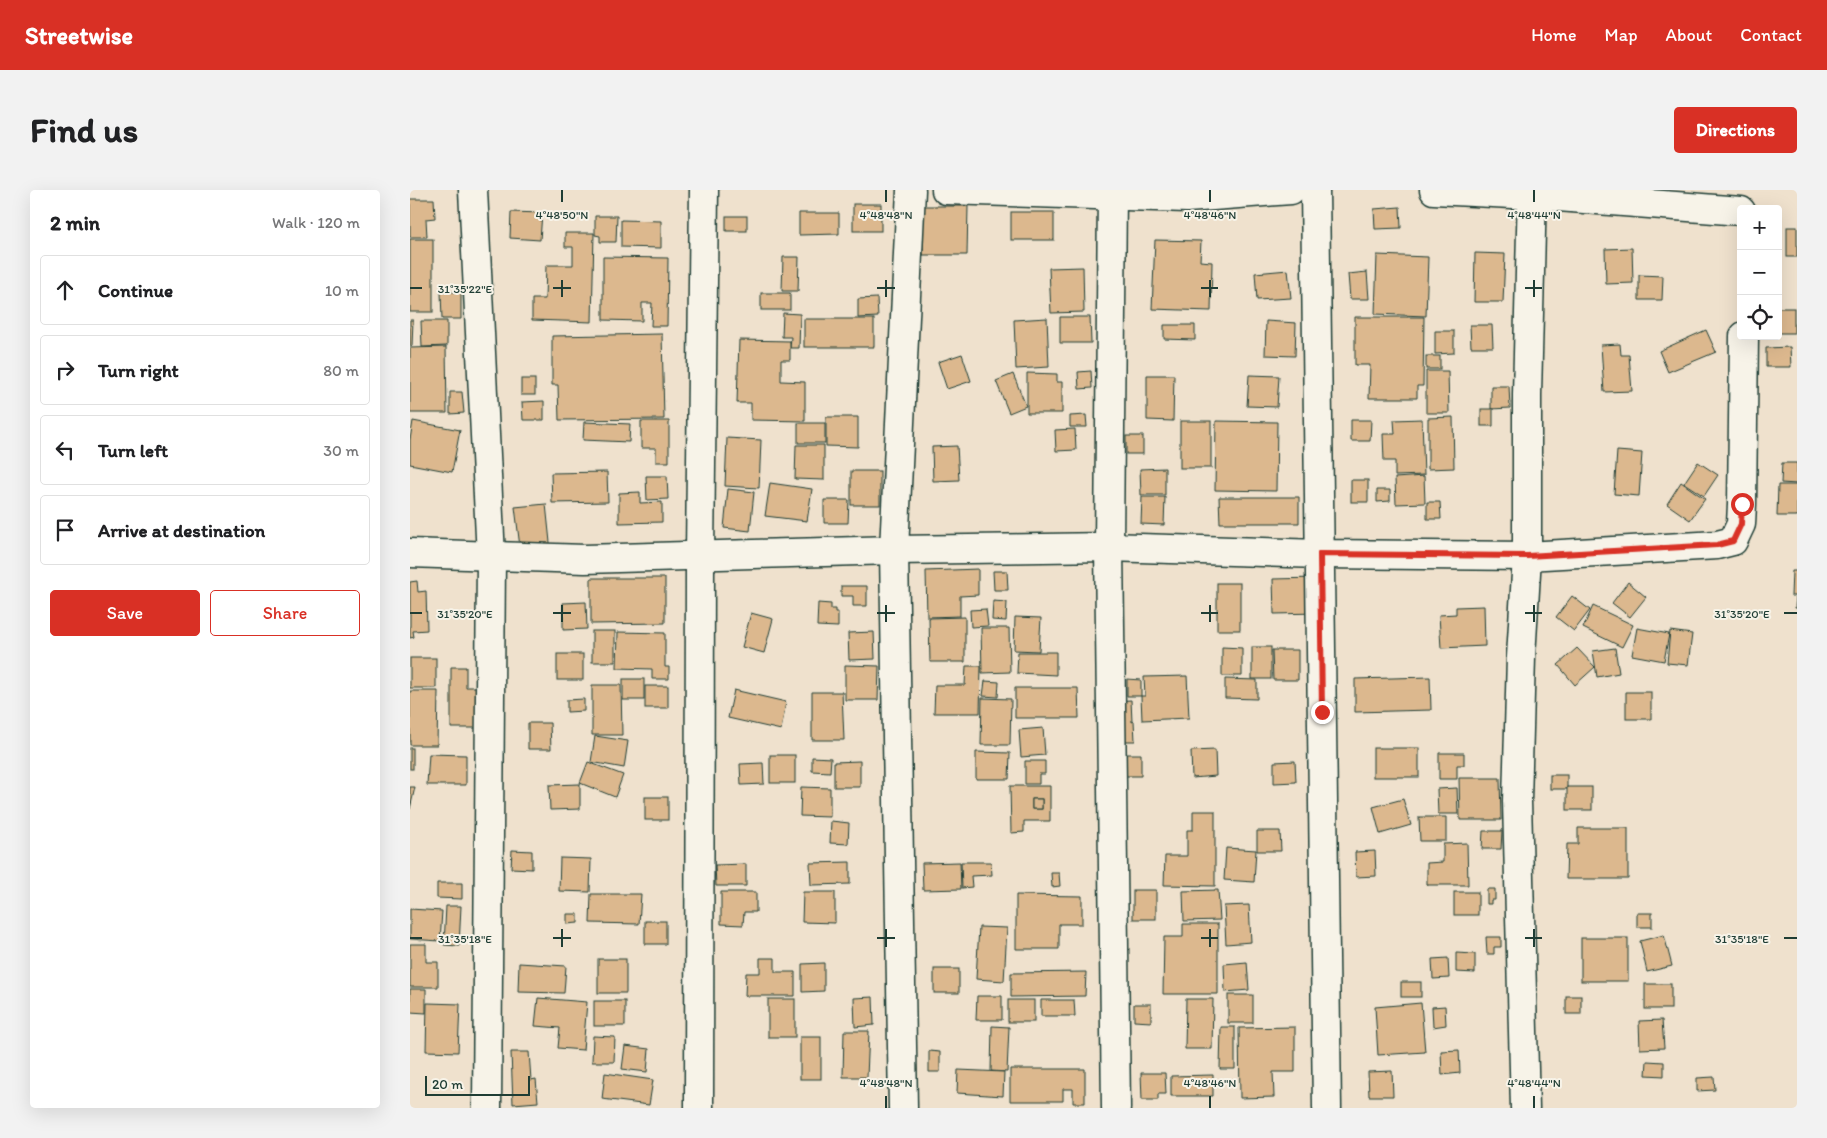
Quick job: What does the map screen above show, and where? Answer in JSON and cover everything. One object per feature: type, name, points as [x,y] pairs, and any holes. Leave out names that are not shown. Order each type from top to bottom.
[{"type":"street","points":[[473,190],[491,557],[487,1108]]},
{"type":"street","points":[[699,1108],[700,555],[704,190]]},
{"type":"street","points":[[903,1108],[894,550],[910,190]]},
{"type":"street","points":[[946,190],[1112,193],[1188,198],[1291,190]]},
{"type":"street","points":[[1314,190],[1326,1108]]},
{"type":"street","points":[[1434,190],[1532,192],[1737,211]]},
{"type":"street","points":[[1744,190],[1745,205]]},
{"type":"street","points":[[1525,1108],[1517,801],[1521,657],[1527,556],[1527,395],[1532,192]]},
{"type":"street","points":[[1112,193],[1109,547],[1116,1108]]},
{"type":"street","points":[[410,553],[585,560],[894,550],[1109,547],[1320,554],[1527,556],[1717,545],[1733,541],[1741,524],[1744,340]]},
{"type":"building","points":[[410,199],[434,199],[435,218],[426,219],[427,237],[410,237]]},
{"type":"building","points":[[853,204],[881,204],[881,231],[853,231]]},
{"type":"building","points":[[923,206],[968,206],[967,255],[923,255]]},
{"type":"building","points":[[1400,207],[1401,228],[1375,229],[1374,209]]},
{"type":"building","points":[[511,212],[542,213],[540,240],[510,238]]},
{"type":"building","points":[[1011,212],[1054,212],[1054,240],[1011,240]]},
{"type":"building","points":[[799,213],[839,213],[839,234],[799,235]]},
{"type":"building","points":[[595,216],[617,216],[616,242],[600,242],[600,236],[595,235]]},
{"type":"building","points":[[726,216],[747,216],[747,231],[726,231]]},
{"type":"building","points":[[621,220],[661,221],[661,248],[621,247]]},
{"type":"building","points":[[1787,227],[1797,227],[1797,257],[1787,257]]},
{"type":"building","points":[[565,233],[594,233],[592,322],[532,320],[532,299],[545,299],[546,265],[573,265],[573,247],[565,247]]},
{"type":"building","points":[[410,239],[433,239],[433,312],[410,312]]},
{"type":"building","points":[[1155,240],[1201,241],[1200,261],[1212,262],[1211,311],[1152,309]]},
{"type":"building","points":[[1632,248],[1633,283],[1606,284],[1605,249]]},
{"type":"building","points":[[1475,253],[1505,254],[1503,302],[1474,302]]},
{"type":"building","points":[[1377,255],[1428,257],[1426,316],[1375,314]]},
{"type":"building","points":[[603,257],[668,258],[667,326],[651,326],[652,303],[642,303],[642,321],[603,320]]},
{"type":"building","points":[[783,257],[799,257],[798,291],[782,291]]},
{"type":"building","points":[[1083,267],[1084,312],[1051,313],[1049,268]]},
{"type":"building","points":[[1288,270],[1291,298],[1257,300],[1255,273]]},
{"type":"building","points":[[1367,272],[1369,299],[1350,299],[1348,274]]},
{"type":"building","points":[[1639,275],[1663,276],[1662,300],[1639,300]]},
{"type":"building","points":[[441,292],[461,292],[461,319],[442,319]]},
{"type":"building","points":[[761,293],[790,293],[790,310],[761,310]]},
{"type":"building","points":[[877,298],[878,317],[858,318],[858,299]]},
{"type":"building","points":[[1782,308],[1794,308],[1794,333],[1782,333]]},
{"type":"building","points":[[783,313],[800,314],[799,348],[790,348],[791,337],[782,337]]},
{"type":"building","points":[[1060,317],[1090,317],[1091,343],[1060,343]]},
{"type":"building","points":[[1355,317],[1424,317],[1423,386],[1417,386],[1417,398],[1369,398],[1370,365],[1355,365]]},
{"type":"building","points":[[1047,318],[1049,367],[1016,369],[1014,320]]},
{"type":"building","points":[[804,319],[874,319],[874,347],[804,347]]},
{"type":"building","points":[[410,320],[413,320],[412,346],[410,346]]},
{"type":"building","points":[[421,321],[447,321],[447,346],[422,347]]},
{"type":"building","points":[[1266,321],[1296,323],[1295,356],[1265,355]]},
{"type":"building","points":[[1164,325],[1195,325],[1195,340],[1164,339]]},
{"type":"building","points":[[1470,325],[1492,325],[1493,347],[1471,347]]},
{"type":"building","points":[[1706,330],[1716,352],[1668,372],[1659,351]]},
{"type":"building","points":[[1435,331],[1454,331],[1454,353],[1435,354]]},
{"type":"building","points":[[662,334],[664,419],[559,420],[558,385],[552,385],[552,336]]},
{"type":"building","points":[[739,340],[790,341],[790,360],[781,360],[781,381],[805,382],[805,421],[751,420],[751,403],[737,403]]},
{"type":"building","points":[[1620,344],[1621,355],[1629,355],[1632,391],[1604,392],[1601,345]]},
{"type":"building","points":[[446,347],[447,413],[410,413],[410,348]]},
{"type":"building","points":[[1790,347],[1791,367],[1766,367],[1766,348]]},
{"type":"building","points":[[962,354],[971,381],[947,389],[938,362]]},
{"type":"building","points":[[1426,356],[1440,356],[1440,369],[1426,369]]},
{"type":"building","points":[[1091,371],[1092,388],[1079,389],[1078,372]]},
{"type":"building","points":[[1426,371],[1448,371],[1449,413],[1426,413]]},
{"type":"building","points":[[1027,373],[1057,374],[1057,382],[1062,382],[1062,413],[1027,413]]},
{"type":"building","points":[[1013,374],[1026,406],[1009,413],[996,381]]},
{"type":"building","points":[[1147,375],[1174,375],[1173,421],[1147,420]]},
{"type":"building","points":[[1249,375],[1279,376],[1277,407],[1247,406]]},
{"type":"building","points":[[521,379],[535,379],[535,395],[521,395]]},
{"type":"building","points":[[1491,386],[1509,386],[1510,408],[1491,409]]},
{"type":"building","points":[[450,392],[462,392],[464,413],[450,414]]},
{"type":"building","points":[[544,401],[544,420],[523,420],[522,402]]},
{"type":"building","points":[[1481,409],[1493,409],[1493,426],[1481,426]]},
{"type":"building","points":[[1086,415],[1087,427],[1070,427],[1070,416]]},
{"type":"building","points":[[826,417],[858,417],[858,447],[826,446]]},
{"type":"building","points":[[1453,417],[1454,468],[1428,469],[1428,418]]},
{"type":"building","points":[[1422,419],[1424,475],[1395,476],[1395,461],[1384,461],[1383,434],[1395,434],[1394,420]]},
{"type":"building","points":[[1351,420],[1371,420],[1370,441],[1351,441]]},
{"type":"building","points":[[413,421],[460,430],[452,472],[410,464],[410,440]]},
{"type":"building","points":[[641,421],[669,421],[669,462],[656,462],[656,448],[641,448]]},
{"type":"building","points":[[1180,421],[1211,421],[1211,468],[1180,468]]},
{"type":"building","points":[[1216,421],[1277,422],[1276,491],[1215,490]]},
{"type":"building","points":[[584,422],[630,424],[629,442],[583,440]]},
{"type":"building","points":[[798,423],[825,423],[825,443],[798,443]]},
{"type":"building","points":[[1075,429],[1076,450],[1056,451],[1055,430]]},
{"type":"building","points":[[1126,436],[1143,436],[1143,454],[1126,454]]},
{"type":"building","points":[[727,438],[761,440],[759,488],[725,486]]},
{"type":"building","points":[[796,445],[824,445],[824,480],[795,479]]},
{"type":"building","points":[[957,446],[959,480],[933,481],[932,447]]},
{"type":"building","points":[[1617,451],[1642,453],[1639,496],[1614,494]]},
{"type":"building","points":[[1698,462],[1718,475],[1704,496],[1684,483]]},
{"type":"building","points":[[1782,463],[1797,463],[1797,484],[1781,483]]},
{"type":"building","points":[[1165,468],[1165,495],[1141,495],[1140,469]]},
{"type":"building","points":[[851,471],[880,471],[880,505],[851,505]]},
{"type":"building","points":[[607,472],[608,502],[552,503],[551,473]]},
{"type":"building","points":[[646,476],[667,476],[668,499],[647,500]]},
{"type":"building","points":[[1424,476],[1425,503],[1396,504],[1395,478]]},
{"type":"building","points":[[1351,480],[1368,480],[1368,502],[1351,502]]},
{"type":"building","points":[[1681,482],[1705,499],[1690,520],[1667,504]]},
{"type":"building","points":[[770,483],[812,489],[807,521],[765,516]]},
{"type":"building","points":[[1778,485],[1797,485],[1797,516],[1777,516]]},
{"type":"building","points":[[728,489],[754,492],[750,531],[724,528]]},
{"type":"building","points":[[1377,490],[1390,490],[1390,501],[1377,502]]},
{"type":"building","points":[[640,492],[640,503],[662,502],[662,522],[619,523],[619,493]]},
{"type":"building","points":[[1142,497],[1165,497],[1164,525],[1141,524]]},
{"type":"building","points":[[1219,497],[1299,497],[1299,523],[1220,523]]},
{"type":"building","points":[[824,500],[849,500],[848,523],[824,523]]},
{"type":"building","points":[[1427,502],[1440,502],[1441,519],[1427,519]]},
{"type":"building","points":[[546,504],[551,552],[521,555],[515,507]]},
{"type":"building","points":[[978,569],[978,595],[960,596],[960,616],[927,617],[926,571]]},
{"type":"building","points":[[993,571],[1007,571],[1008,590],[994,590]]},
{"type":"building","points":[[1792,571],[1797,571],[1797,608],[1795,608],[1796,596],[1791,596]]},
{"type":"building","points":[[591,578],[665,578],[665,623],[591,624]]},
{"type":"building","points":[[1316,578],[1317,613],[1274,614],[1273,579]]},
{"type":"building","points":[[417,581],[418,592],[426,591],[427,630],[413,631],[414,637],[410,638],[410,582]]},
{"type":"building","points":[[1628,582],[1646,597],[1630,617],[1612,603]]},
{"type":"building","points":[[1217,583],[1240,583],[1240,630],[1217,630]]},
{"type":"building","points":[[841,586],[867,586],[867,606],[853,606],[853,596],[841,596]]},
{"type":"building","points":[[1572,596],[1590,610],[1574,631],[1556,617]]},
{"type":"building","points":[[993,601],[1007,602],[1006,621],[992,620]]},
{"type":"building","points":[[586,602],[587,629],[563,630],[563,603]]},
{"type":"building","points":[[818,603],[831,604],[831,609],[835,609],[835,612],[838,612],[838,627],[817,626]]},
{"type":"building","points":[[1484,606],[1485,646],[1441,648],[1439,615],[1456,614],[1456,607]]},
{"type":"building","points":[[1593,606],[1633,625],[1622,647],[1583,628]]},
{"type":"building","points":[[986,609],[988,626],[971,627],[970,610]]},
{"type":"building","points":[[751,613],[773,619],[764,653],[742,647]]},
{"type":"building","points":[[965,617],[965,662],[930,662],[929,618]]},
{"type":"building","points":[[1015,617],[1041,618],[1039,651],[1014,650]]},
{"type":"building","points":[[981,628],[1009,628],[1010,672],[982,673]]},
{"type":"building","points":[[1637,628],[1669,634],[1664,661],[1632,655]]},
{"type":"building","points":[[592,631],[615,631],[615,662],[592,662]]},
{"type":"building","points":[[1670,631],[1692,634],[1688,665],[1667,663]]},
{"type":"building","points":[[618,632],[665,633],[665,667],[669,667],[669,679],[652,679],[652,669],[617,668]]},
{"type":"building","points":[[874,632],[875,659],[849,660],[848,633]]},
{"type":"building","points":[[1222,647],[1242,648],[1242,676],[1222,676]]},
{"type":"building","points":[[1252,647],[1271,647],[1271,679],[1252,679]]},
{"type":"building","points":[[1577,648],[1595,667],[1575,685],[1558,665]]},
{"type":"building","points":[[1615,648],[1619,673],[1597,677],[1593,651]]},
{"type":"building","points":[[1272,650],[1298,650],[1298,680],[1273,680]]},
{"type":"building","points":[[1018,652],[1056,652],[1056,675],[1017,673]]},
{"type":"building","points":[[557,654],[583,654],[583,680],[557,680]]},
{"type":"building","points":[[410,658],[436,658],[436,688],[410,688]]},
{"type":"building","points":[[845,665],[879,666],[878,700],[845,700]]},
{"type":"building","points":[[966,666],[981,666],[980,713],[934,713],[935,685],[965,685]]},
{"type":"building","points":[[451,667],[466,667],[466,687],[478,687],[478,728],[451,728]]},
{"type":"building","points":[[1187,676],[1189,718],[1142,720],[1141,696],[1145,696],[1144,677]]},
{"type":"building","points":[[1430,677],[1431,710],[1355,712],[1355,679]]},
{"type":"building","points":[[623,679],[644,679],[644,700],[623,700]]},
{"type":"building","points":[[1127,679],[1141,680],[1141,696],[1127,696]]},
{"type":"building","points":[[1225,679],[1257,680],[1257,699],[1225,698]]},
{"type":"building","points":[[985,681],[999,682],[998,697],[983,696]]},
{"type":"building","points":[[592,685],[621,685],[622,735],[592,735]]},
{"type":"building","points":[[645,686],[668,686],[668,708],[645,708]]},
{"type":"building","points":[[1015,688],[1078,688],[1079,718],[1015,718]]},
{"type":"building","points":[[734,690],[786,702],[781,730],[728,718]]},
{"type":"building","points":[[410,691],[438,691],[437,745],[410,745]]},
{"type":"building","points":[[812,692],[842,692],[844,740],[812,740]]},
{"type":"building","points":[[1626,692],[1651,692],[1651,719],[1626,719]]},
{"type":"building","points":[[982,698],[1011,699],[1010,745],[981,745]]},
{"type":"building","points":[[584,699],[584,711],[567,712],[567,700]]},
{"type":"building","points":[[1131,700],[1135,741],[1115,741],[1113,701]]},
{"type":"building","points":[[528,723],[550,723],[551,749],[528,749]]},
{"type":"building","points":[[1043,728],[1045,755],[1021,757],[1019,730]]},
{"type":"building","points":[[595,736],[628,741],[624,768],[591,762]]},
{"type":"building","points":[[410,748],[413,748],[413,769],[410,769]]},
{"type":"building","points":[[1373,748],[1419,748],[1419,777],[1373,777]]},
{"type":"building","points":[[1215,750],[1216,776],[1192,778],[1191,751]]},
{"type":"building","points":[[976,752],[1010,753],[1009,779],[976,779]]},
{"type":"building","points":[[1439,753],[1464,753],[1464,765],[1457,765],[1457,779],[1439,779]]},
{"type":"building","points":[[429,754],[466,755],[466,785],[427,785]]},
{"type":"building","points":[[1123,754],[1141,754],[1141,776],[1124,776]]},
{"type":"building","points":[[770,755],[795,755],[795,783],[770,783]]},
{"type":"building","points":[[812,757],[831,758],[830,772],[812,771]]},
{"type":"building","points":[[860,761],[860,787],[834,787],[834,762]]},
{"type":"building","points":[[1025,761],[1045,761],[1045,774],[1039,774],[1039,784],[1025,784]]},
{"type":"building","points":[[1295,761],[1296,782],[1274,783],[1274,762]]},
{"type":"building","points":[[588,762],[623,775],[615,797],[580,783]]},
{"type":"building","points":[[763,763],[764,784],[741,785],[740,764]]},
{"type":"building","points":[[1550,775],[1567,775],[1567,789],[1550,789]]},
{"type":"building","points":[[1459,778],[1500,778],[1501,820],[1460,820]]},
{"type":"building","points":[[580,784],[580,809],[550,810],[549,785]]},
{"type":"building","points":[[1010,786],[1050,786],[1050,821],[1024,821],[1024,832],[1011,833]],"holes":[[[1032,799],[1042,799],[1042,809],[1032,809]]]},
{"type":"building","points":[[410,787],[415,787],[410,809]]},
{"type":"building","points":[[801,787],[830,788],[830,817],[800,816]]},
{"type":"building","points":[[1567,787],[1592,787],[1592,810],[1567,810]]},
{"type":"building","points":[[1457,788],[1458,814],[1438,814],[1437,789]]},
{"type":"building","points":[[645,797],[668,797],[668,820],[645,820]]},
{"type":"building","points":[[1032,799],[1042,799],[1042,809],[1032,809]]},
{"type":"building","points":[[1403,799],[1411,825],[1380,834],[1373,807]]},
{"type":"building","points":[[1193,811],[1215,811],[1215,886],[1164,885],[1165,856],[1187,856],[1187,830],[1193,830]]},
{"type":"building","points":[[1419,817],[1446,817],[1446,841],[1420,841]]},
{"type":"building","points":[[831,821],[849,823],[848,844],[830,843]]},
{"type":"building","points":[[1578,828],[1628,828],[1628,879],[1566,879],[1567,844],[1578,844]]},
{"type":"building","points":[[1257,831],[1280,831],[1281,851],[1257,851]]},
{"type":"building","points":[[1483,831],[1502,831],[1501,849],[1482,849]]},
{"type":"building","points":[[1467,843],[1468,885],[1427,885],[1427,863],[1443,862],[1443,844]]},
{"type":"building","points":[[1226,848],[1256,850],[1254,882],[1224,880]]},
{"type":"building","points":[[512,850],[532,851],[532,869],[511,868]]},
{"type":"building","points":[[1375,851],[1376,876],[1356,877],[1355,852]]},
{"type":"building","points":[[560,858],[591,859],[590,892],[559,891]]},
{"type":"building","points":[[850,862],[850,884],[811,885],[810,863]]},
{"type":"building","points":[[960,862],[961,889],[923,890],[922,863]]},
{"type":"building","points":[[961,862],[991,862],[992,875],[971,876],[972,887],[962,888]]},
{"type":"building","points":[[746,864],[746,886],[716,886],[715,865]]},
{"type":"building","points":[[1051,873],[1059,873],[1060,886],[1052,887]]},
{"type":"building","points":[[437,883],[462,883],[462,899],[437,898]]},
{"type":"building","points":[[1487,889],[1495,889],[1495,900],[1491,900],[1491,904],[1487,904]]},
{"type":"building","points":[[1133,890],[1156,890],[1156,919],[1133,919]]},
{"type":"building","points":[[1218,890],[1220,920],[1184,921],[1183,891]]},
{"type":"building","points":[[721,892],[756,892],[756,912],[744,912],[743,925],[721,924]]},
{"type":"building","points":[[803,892],[835,892],[835,923],[802,922]]},
{"type":"building","points":[[1454,892],[1478,892],[1478,915],[1454,915]]},
{"type":"building","points":[[591,894],[641,894],[639,924],[590,923]]},
{"type":"building","points":[[1016,895],[1082,896],[1082,924],[1059,924],[1059,949],[1016,949]]},
{"type":"building","points":[[1249,905],[1251,942],[1226,944],[1224,906]]},
{"type":"building","points":[[446,906],[461,906],[459,946],[444,945]]},
{"type":"building","points":[[410,909],[442,911],[440,941],[410,939]]},
{"type":"building","points":[[1637,913],[1652,913],[1652,927],[1637,927]]},
{"type":"building","points":[[567,914],[578,914],[578,923],[567,924]]},
{"type":"building","points":[[645,921],[666,921],[666,944],[645,944]]},
{"type":"building","points":[[1183,924],[1218,924],[1218,994],[1163,994],[1164,937],[1183,937]]},
{"type":"building","points":[[979,927],[1007,928],[1004,981],[976,979]]},
{"type":"building","points":[[1664,935],[1672,966],[1647,972],[1640,941]]},
{"type":"building","points":[[1486,937],[1501,937],[1501,947],[1494,947],[1494,954],[1487,954]]},
{"type":"building","points":[[1581,938],[1628,938],[1628,981],[1581,981]]},
{"type":"building","points":[[410,944],[426,944],[426,962],[438,962],[438,987],[410,987]]},
{"type":"building","points":[[1456,953],[1475,954],[1475,973],[1456,972]]},
{"type":"building","points":[[760,958],[775,958],[775,972],[795,972],[795,996],[745,996],[746,973],[760,973]]},
{"type":"building","points":[[1448,958],[1449,978],[1433,979],[1432,959]]},
{"type":"building","points":[[598,959],[626,959],[626,993],[598,993]]},
{"type":"building","points":[[1247,962],[1249,990],[1225,992],[1224,964]]},
{"type":"building","points":[[519,963],[566,966],[564,993],[518,992]]},
{"type":"building","points":[[824,963],[824,991],[802,992],[802,964]]},
{"type":"building","points":[[934,969],[959,969],[959,993],[934,993]]},
{"type":"building","points":[[1086,972],[1085,996],[1011,997],[1011,973]]},
{"type":"building","points":[[1401,982],[1421,982],[1421,997],[1401,997]]},
{"type":"building","points":[[1645,984],[1671,984],[1671,1009],[1645,1009]]},
{"type":"building","points":[[410,989],[426,989],[426,1013],[410,1012]]},
{"type":"building","points":[[1228,995],[1253,995],[1253,1023],[1228,1023]]},
{"type":"building","points":[[977,996],[1002,996],[1002,1020],[976,1020]]},
{"type":"building","points":[[1566,996],[1581,996],[1581,1014],[1566,1014]]},
{"type":"building","points":[[873,997],[874,1025],[855,1027],[854,998]]},
{"type":"building","points":[[538,998],[587,1002],[583,1050],[558,1048],[560,1028],[535,1026]]},
{"type":"building","points":[[768,999],[795,999],[795,1037],[768,1037]]},
{"type":"building","points":[[1186,999],[1213,999],[1212,1049],[1185,1049]]},
{"type":"building","points":[[1008,1000],[1034,1000],[1034,1022],[1008,1022]]},
{"type":"building","points":[[1041,1000],[1074,1000],[1075,1016],[1041,1016]]},
{"type":"building","points":[[594,1001],[625,1001],[625,1026],[594,1026]]},
{"type":"building","points":[[427,1003],[460,1004],[458,1052],[426,1051]]},
{"type":"building","points":[[1421,1003],[1425,1052],[1378,1055],[1375,1007]]},
{"type":"building","points":[[1134,1004],[1151,1004],[1151,1022],[1134,1021]]},
{"type":"building","points":[[1445,1006],[1446,1025],[1433,1027],[1432,1007]]},
{"type":"building","points":[[1662,1020],[1664,1048],[1640,1049],[1639,1021]]},
{"type":"building","points":[[992,1026],[1009,1027],[1007,1072],[991,1071]]},
{"type":"building","points":[[1221,1027],[1235,1027],[1235,1069],[1220,1069]]},
{"type":"building","points":[[1295,1027],[1295,1072],[1273,1072],[1274,1097],[1240,1098],[1239,1028]]},
{"type":"building","points":[[844,1031],[869,1031],[867,1077],[843,1077]]},
{"type":"building","points":[[593,1036],[615,1037],[614,1062],[592,1062]]},
{"type":"building","points":[[800,1037],[821,1037],[821,1079],[800,1079]]},
{"type":"building","points":[[625,1046],[649,1049],[647,1072],[622,1069]]},
{"type":"building","points":[[1459,1050],[1460,1073],[1442,1075],[1441,1051]]},
{"type":"building","points":[[929,1051],[940,1052],[940,1072],[929,1072]]},
{"type":"building","points":[[511,1052],[529,1052],[531,1080],[536,1079],[538,1102],[513,1104]]},
{"type":"building","points":[[1647,1061],[1664,1062],[1664,1076],[1646,1075]]},
{"type":"building","points":[[1010,1069],[1085,1069],[1085,1103],[1073,1103],[1073,1089],[1063,1089],[1063,1101],[1010,1101]]},
{"type":"building","points":[[958,1070],[1004,1072],[1003,1096],[957,1093]]},
{"type":"building","points":[[1392,1071],[1393,1096],[1369,1096],[1368,1072]]},
{"type":"building","points":[[605,1073],[653,1080],[649,1105],[602,1099]]},
{"type":"building","points":[[1141,1073],[1165,1073],[1166,1094],[1158,1094],[1158,1100],[1142,1100]]},
{"type":"building","points":[[1213,1075],[1213,1096],[1171,1096],[1171,1076]]},
{"type":"building","points":[[1714,1077],[1715,1090],[1697,1091],[1697,1078]]},
{"type":"route","points":[[1322,712],[1320,554],[1527,556],[1717,545],[1733,541],[1741,524],[1742,504]]}]
